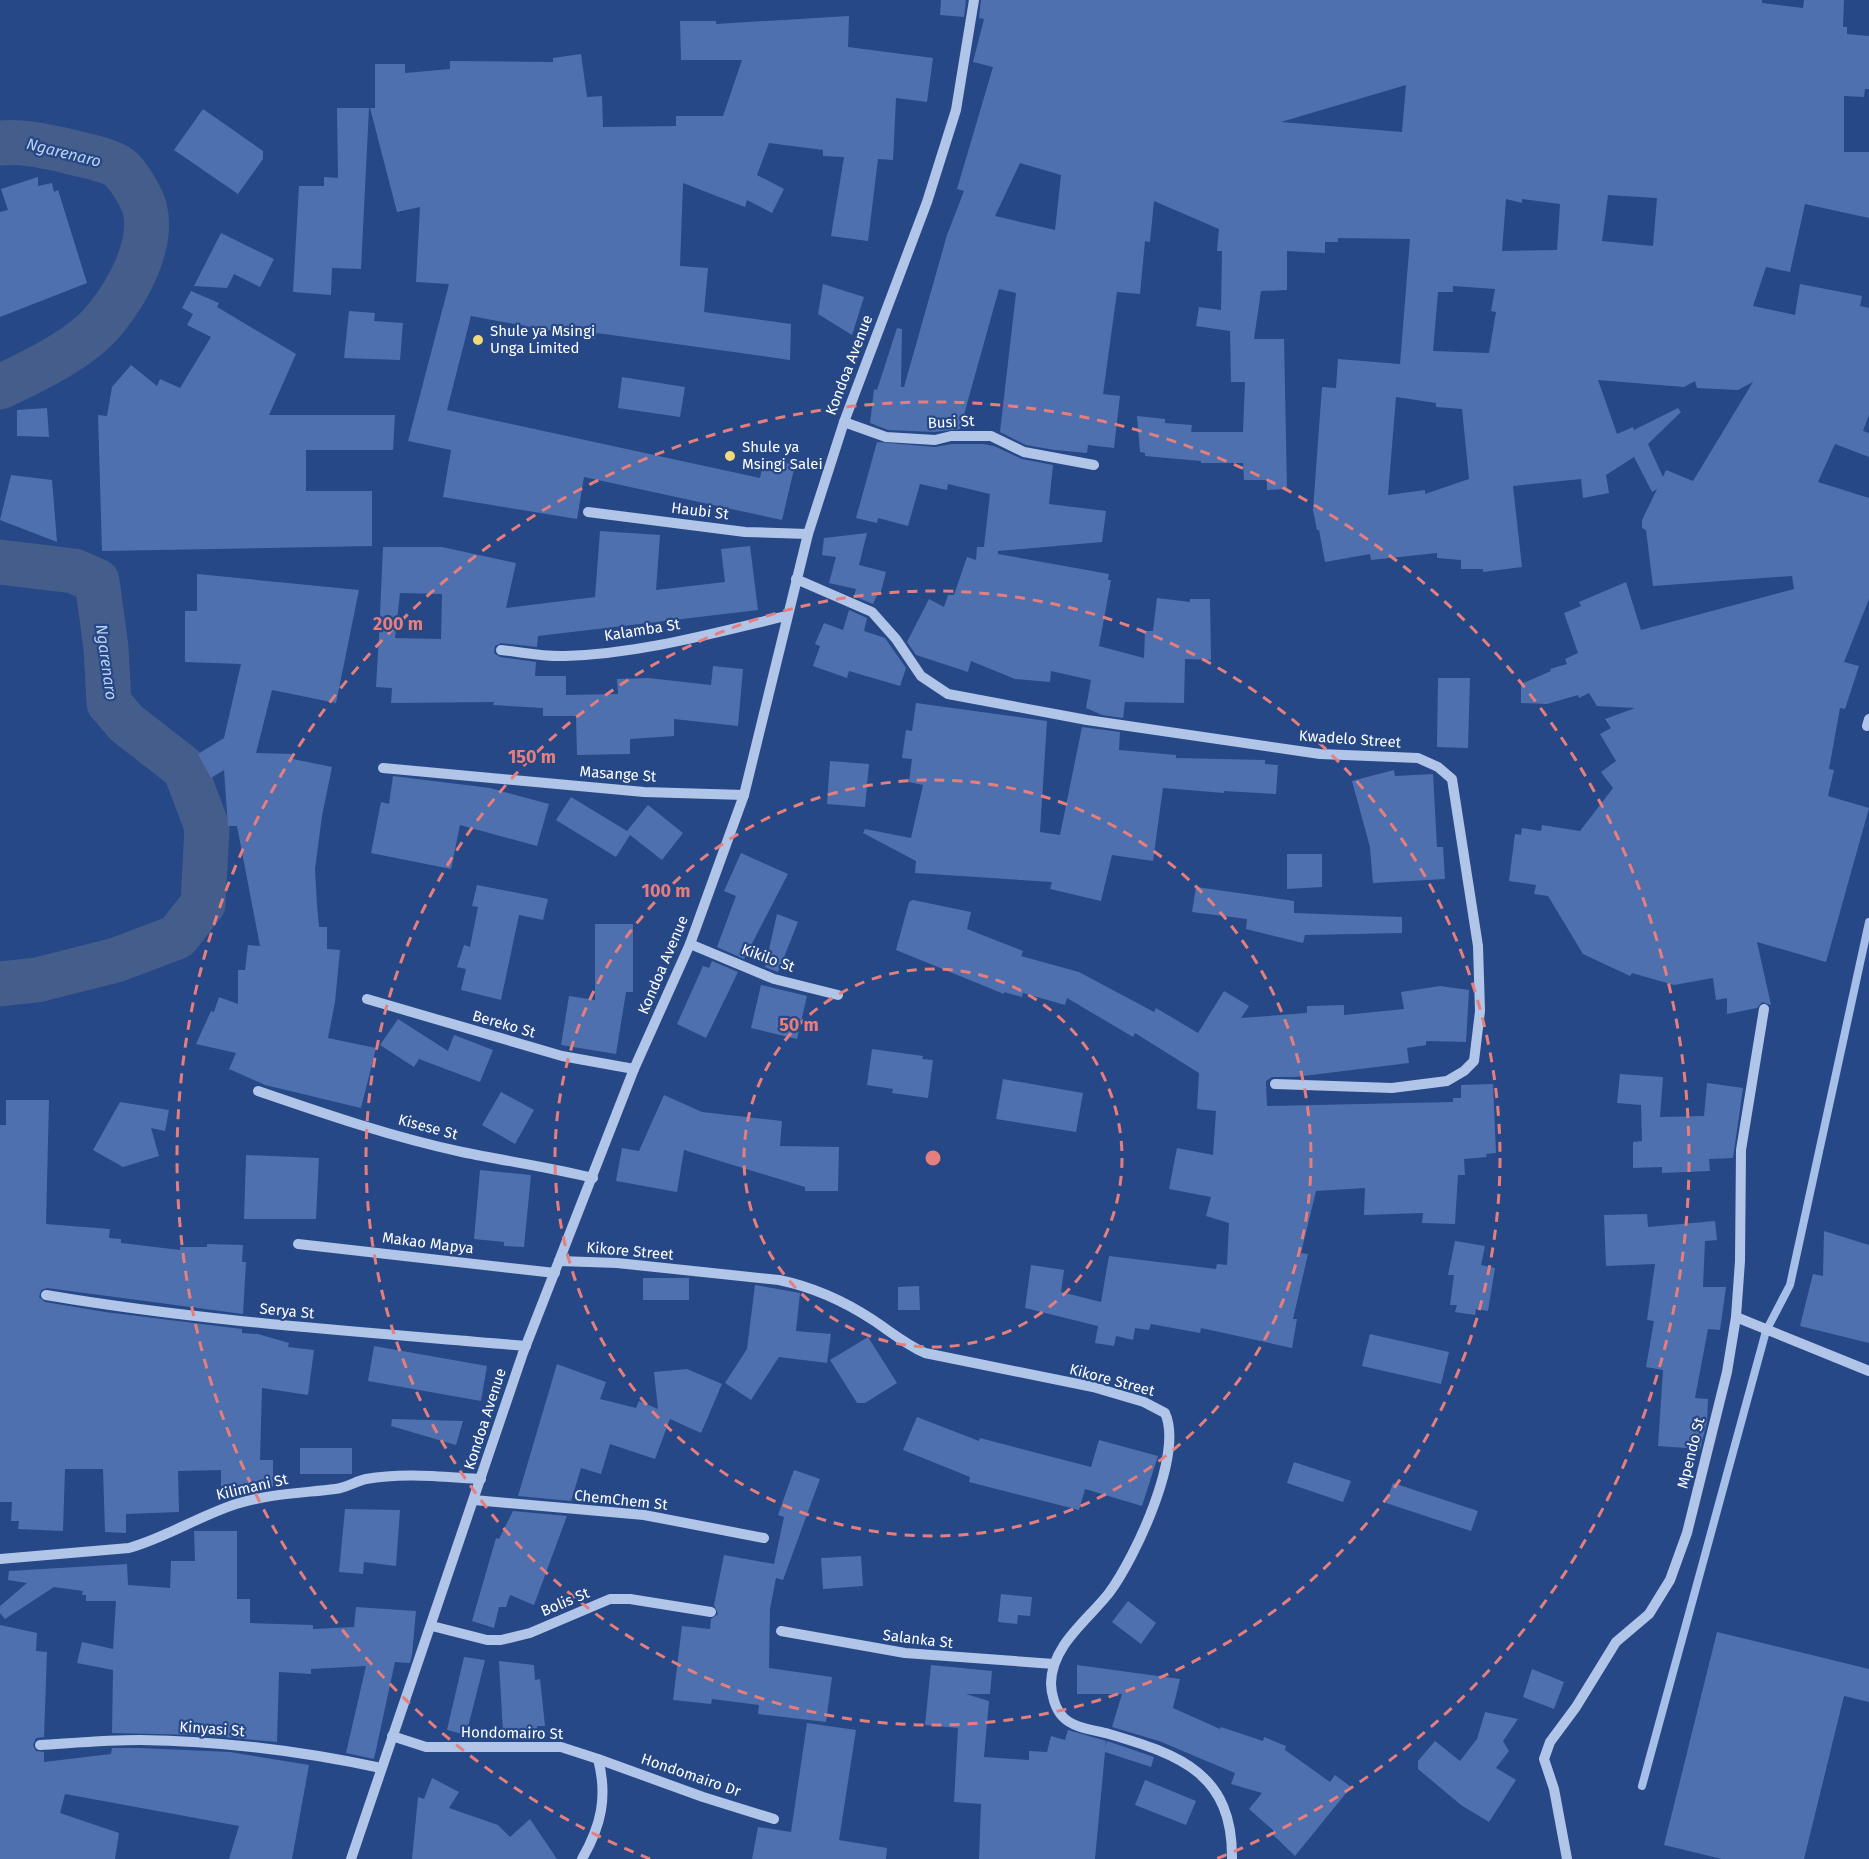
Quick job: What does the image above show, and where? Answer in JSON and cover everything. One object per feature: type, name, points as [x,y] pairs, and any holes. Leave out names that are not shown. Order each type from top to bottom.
[{"type":"street","name":"Kondoa Avenue","points":[[351,1859],[526,1346],[634,1069],[690,944],[744,795],[786,616],[808,534],[844,422],[927,202],[956,110],[974,0]]},
{"type":"street","name":"Busi St","points":[[844,422],[886,437],[935,440],[951,436],[991,436],[1024,453],[1094,465]]},
{"type":"street","name":"Haubi St","points":[[588,512],[745,531],[808,534]]},
{"type":"street","name":"Kwadelo Street","points":[[796,579],[872,612],[896,639],[921,676],[948,694],[1087,720],[1320,754],[1418,758],[1438,766],[1452,779],[1478,946],[1480,1011],[1474,1061],[1464,1071],[1447,1081],[1392,1088],[1275,1084]]},
{"type":"street","name":"Kalamba St","points":[[501,650],[563,656],[604,652],[662,644],[786,616]]},
{"type":"street","name":"Masange St","points":[[383,768],[644,792],[744,795]]},
{"type":"street","name":"Kikilo St","points":[[690,944],[774,978],[838,995]]},
{"type":"street","name":"Bereko St","points":[[367,999],[562,1056],[634,1069]]},
{"type":"street","name":"Mpendo St","points":[[1567,1859],[1554,1789],[1544,1759],[1550,1742],[1576,1707],[1616,1642],[1648,1614],[1680,1558],[1727,1372],[1736,1317],[1740,1261],[1741,1150],[1764,1009]]},
{"type":"street","name":"Kisese St","points":[[258,1091],[351,1123],[417,1140],[592,1178]]},
{"type":"street","name":"Makao Mapya","points":[[298,1244],[555,1273]]},
{"type":"street","name":"Kikore Street","points":[[559,1261],[616,1263],[799,1284],[846,1304],[907,1345],[924,1353],[1093,1387],[1144,1402],[1165,1413],[1171,1432],[1167,1461],[1148,1521],[1114,1584],[1059,1651],[1054,1664],[1053,1696],[1062,1716],[1073,1724],[1163,1752],[1198,1771],[1210,1783],[1226,1810],[1232,1841],[1232,1859]]},
{"type":"street","name":"Serya St","points":[[46,1295],[128,1309],[284,1327],[526,1346]]},
{"type":"street","points":[[1736,1317],[1869,1371]]},
{"type":"street","name":"Kilimani St","points":[[0,1559],[129,1548],[150,1542],[208,1513],[238,1503],[285,1493],[339,1489],[365,1479],[429,1476],[481,1479]]},
{"type":"street","name":"ChemChem St","points":[[474,1500],[644,1515],[764,1538]]},
{"type":"street","name":"Bolis St","points":[[432,1626],[487,1640],[501,1640],[530,1633],[610,1599],[630,1599],[711,1612]]},
{"type":"street","name":"Salanka St","points":[[781,1631],[905,1653],[1054,1664]]},
{"type":"street","name":"Hondomairo St","points":[[392,1736],[426,1747],[561,1747],[598,1759]]},
{"type":"street","name":"Kinyasi St","points":[[40,1745],[138,1740],[188,1742],[294,1751],[381,1768]]},
{"type":"street","points":[[582,1859],[600,1823],[602,1812],[604,1781],[598,1759]]},
{"type":"street","name":"Hondomairo Dr","points":[[598,1759],[703,1797],[774,1819]]},
{"type":"building","points":[[941,0],[966,0],[964,17],[940,15]]},
{"type":"building","points":[[981,0],[1762,0],[1762,3],[1803,8],[1804,0],[1844,0],[1843,27],[1847,27],[1847,34],[1869,36],[1869,89],[1865,89],[1864,97],[1844,96],[1844,152],[1869,152],[1869,218],[1805,204],[1790,272],[1766,267],[1753,306],[1795,315],[1800,284],[1862,296],[1860,306],[1869,308],[1869,415],[1863,431],[1869,433],[1869,457],[1835,444],[1818,482],[1869,498],[1869,599],[1844,662],[1859,666],[1845,709],[1840,708],[1829,769],[1834,770],[1828,796],[1869,808],[1826,962],[1757,942],[1771,1005],[1762,1002],[1757,1008],[1727,1014],[1727,998],[1716,1000],[1713,978],[1674,985],[1632,973],[1630,976],[1583,954],[1548,896],[1534,894],[1536,885],[1509,881],[1515,834],[1521,835],[1522,828],[1541,831],[1542,825],[1580,831],[1613,788],[1601,772],[1616,761],[1600,734],[1611,728],[1605,719],[1635,708],[1597,706],[1589,693],[1579,698],[1578,695],[1547,704],[1521,703],[1521,684],[1551,671],[1550,669],[1567,664],[1565,659],[1578,653],[1564,613],[1581,606],[1579,602],[1626,582],[1641,630],[1794,589],[1792,576],[1653,586],[1646,530],[1642,528],[1642,520],[1657,489],[1652,492],[1634,457],[1606,475],[1609,493],[1583,498],[1581,479],[1513,486],[1522,567],[1483,572],[1483,569],[1461,569],[1461,560],[1437,558],[1437,553],[1371,560],[1370,554],[1325,562],[1313,510],[1322,387],[1336,388],[1338,359],[1400,364],[1410,239],[1338,238],[1338,242],[1325,242],[1325,253],[1287,251],[1287,290],[1261,291],[1254,339],[1284,339],[1287,489],[1267,490],[1267,480],[1244,480],[1243,463],[1201,463],[1201,461],[1145,456],[1145,453],[1140,452],[1137,416],[1165,419],[1165,423],[1192,425],[1191,432],[1243,432],[1245,382],[1231,382],[1230,331],[1196,326],[1199,307],[1221,310],[1222,251],[1217,251],[1219,229],[1154,201],[1150,242],[1145,241],[1140,294],[1117,292],[1103,394],[1120,396],[1114,448],[1088,445],[1087,453],[1055,450],[1026,445],[1000,432],[1016,293],[999,289],[960,429],[934,432],[888,430],[870,423],[874,389],[877,390],[897,328],[902,329],[901,387],[904,387],[947,235],[964,191],[957,189],[993,67],[973,62],[984,19],[979,18]],"holes":[[[1406,85],[1402,132],[1281,122]],[[1020,163],[1061,175],[1055,230],[995,216]],[[1608,195],[1657,198],[1653,246],[1602,241]],[[1506,199],[1522,203],[1522,199],[1560,204],[1557,250],[1502,251]],[[1453,286],[1495,289],[1491,311],[1496,312],[1489,353],[1433,351],[1438,292],[1453,292]],[[1598,380],[1684,387],[1695,381],[1697,388],[1738,390],[1753,382],[1693,481],[1666,470],[1663,477],[1648,444],[1681,412],[1678,408],[1634,430],[1633,427],[1617,434]],[[1396,397],[1436,403],[1436,407],[1462,409],[1469,479],[1425,494],[1425,490],[1388,495]]]},
{"type":"building","points":[[849,16],[848,47],[933,58],[927,102],[896,98],[893,160],[878,159],[868,241],[831,236],[844,157],[823,156],[823,150],[769,143],[757,175],[784,189],[772,213],[747,200],[745,207],[683,183],[680,266],[708,268],[704,312],[791,324],[790,360],[597,333],[595,339],[471,316],[447,410],[760,478],[764,458],[795,465],[782,520],[584,477],[577,519],[443,497],[451,450],[408,441],[449,284],[416,282],[420,207],[397,212],[370,108],[375,108],[375,64],[405,64],[405,73],[450,69],[450,61],[553,62],[553,58],[581,54],[587,97],[602,96],[603,127],[676,126],[676,116],[723,116],[742,60],[681,60],[680,21],[716,21],[716,24]]},
{"type":"building","points":[[337,108],[369,108],[361,269],[332,268],[331,295],[293,292],[299,186],[324,186],[324,177],[338,178]]},
{"type":"building","points":[[203,109],[263,151],[263,159],[238,194],[174,150]]},
{"type":"building","points":[[38,177],[38,186],[52,183],[54,192],[58,190],[87,283],[0,317],[0,212],[8,210],[1,189]]},
{"type":"building","points":[[221,233],[274,259],[260,287],[234,274],[227,288],[194,286]]},
{"type":"building","points":[[823,284],[864,297],[852,335],[818,314]]},
{"type":"building","points":[[191,291],[219,303],[217,307],[296,354],[269,415],[395,415],[393,450],[306,450],[306,491],[372,491],[372,546],[102,551],[98,415],[107,416],[112,387],[131,365],[157,386],[160,379],[180,388],[211,337],[187,325],[193,314],[182,308]]},
{"type":"building","points":[[349,311],[375,313],[374,321],[403,323],[400,360],[344,358]]},
{"type":"building","points":[[622,377],[685,387],[680,417],[618,408]]},
{"type":"building","points":[[47,408],[49,437],[17,436],[17,410]]},
{"type":"building","points":[[877,442],[935,447],[952,444],[983,444],[994,446],[1022,459],[1053,465],[1049,504],[1106,511],[1102,542],[998,551],[998,554],[1109,574],[1108,580],[1111,580],[1099,646],[1144,658],[1145,631],[1153,631],[1157,598],[1190,602],[1190,599],[1210,599],[1211,660],[1185,659],[1184,703],[1125,702],[1123,718],[1102,715],[1086,708],[1091,680],[1051,671],[1050,682],[1015,679],[971,661],[968,672],[916,655],[907,642],[929,599],[944,607],[948,595],[954,595],[967,557],[976,560],[977,547],[984,547],[990,494],[948,484],[947,490],[920,484],[908,526],[878,518],[877,523],[856,518]]},
{"type":"building","points":[[11,475],[52,480],[57,542],[0,520]]},
{"type":"building","points":[[600,531],[660,535],[656,590],[725,582],[721,549],[750,546],[758,610],[538,636],[537,647],[501,643],[495,646],[494,653],[500,657],[536,662],[535,676],[566,676],[566,695],[618,694],[617,679],[648,678],[711,685],[713,666],[743,669],[738,726],[674,719],[674,736],[630,739],[630,754],[577,755],[576,716],[543,716],[543,708],[493,705],[494,702],[391,703],[392,688],[376,687],[383,547],[442,547],[516,563],[506,608],[595,597]],"holes":[[[400,593],[442,594],[441,639],[395,638]]]},
{"type":"building","points":[[867,533],[859,565],[886,572],[880,595],[877,595],[873,604],[854,596],[856,589],[829,583],[836,557],[822,555],[824,538]]},
{"type":"building","points":[[197,574],[359,590],[336,703],[272,690],[256,753],[294,754],[293,759],[332,767],[322,816],[315,869],[319,927],[327,927],[327,949],[340,950],[335,1002],[328,1038],[376,1048],[361,1108],[265,1085],[229,1069],[236,1053],[196,1044],[211,1011],[214,1012],[219,997],[238,1004],[238,970],[245,970],[248,945],[260,946],[237,826],[228,826],[224,770],[211,778],[198,754],[224,738],[241,664],[185,662],[185,611],[197,611]]},
{"type":"building","points":[[849,610],[867,618],[864,631],[885,638],[906,668],[900,686],[849,671],[847,678],[813,666],[820,646],[815,644],[824,623],[843,630]]},
{"type":"building","points":[[1438,678],[1470,678],[1468,748],[1437,747]]},
{"type":"building","points":[[916,703],[1047,721],[1040,832],[1060,835],[1082,727],[1120,732],[1119,750],[1176,755],[1176,758],[1265,760],[1265,764],[1278,765],[1276,794],[1163,788],[1153,861],[1112,855],[1101,901],[1050,889],[1052,882],[915,873],[916,861],[863,833],[865,829],[911,838],[923,785],[909,782],[912,759],[902,758],[906,730],[912,731]]},
{"type":"building","points":[[830,761],[869,764],[865,807],[827,804]]},
{"type":"building","points":[[1394,770],[1395,776],[1433,774],[1437,847],[1443,847],[1445,879],[1373,883],[1370,847],[1352,781]]},
{"type":"building","points":[[393,776],[490,788],[549,804],[537,846],[460,825],[451,869],[371,853],[381,802],[389,804]]},
{"type":"building","points":[[571,797],[627,831],[648,805],[683,833],[662,860],[630,835],[616,857],[556,820]]},
{"type":"building","points":[[741,853],[788,874],[744,959],[717,947],[736,896],[724,891]]},
{"type":"building","points":[[1287,854],[1322,854],[1322,887],[1287,889]]},
{"type":"building","points":[[477,885],[548,899],[543,920],[519,915],[501,1000],[461,990],[466,969],[457,967],[464,945],[470,947],[478,907],[472,906]]},
{"type":"building","points":[[1196,887],[1294,901],[1294,913],[1402,917],[1402,933],[1305,935],[1303,943],[1246,929],[1247,919],[1192,912]]},
{"type":"building","points":[[913,900],[971,912],[967,929],[1023,951],[1021,956],[1079,972],[1154,1012],[1156,1008],[1198,1033],[1224,991],[1249,1006],[1241,1018],[1307,1013],[1307,1006],[1344,1005],[1344,1015],[1404,1009],[1401,992],[1440,986],[1469,990],[1466,1042],[1426,1041],[1426,1045],[1407,1048],[1409,1063],[1295,1077],[1272,1077],[1266,1081],[1267,1106],[1453,1102],[1453,1098],[1461,1098],[1461,1085],[1493,1084],[1496,1153],[1486,1154],[1487,1157],[1464,1159],[1465,1175],[1458,1175],[1455,1224],[1422,1223],[1423,1213],[1364,1215],[1365,1188],[1316,1191],[1301,1253],[1308,1254],[1293,1319],[1297,1319],[1292,1348],[1201,1328],[1200,1333],[1151,1324],[1149,1330],[1135,1328],[1133,1340],[1116,1336],[1114,1346],[1095,1343],[1098,1326],[1025,1308],[1031,1265],[1064,1270],[1061,1292],[1101,1302],[1109,1256],[1216,1269],[1217,1264],[1227,1265],[1229,1223],[1206,1216],[1211,1197],[1169,1189],[1177,1148],[1213,1155],[1216,1111],[1197,1109],[1199,1073],[1135,1033],[1133,1037],[1067,998],[1065,1005],[1023,993],[1022,997],[1004,992],[1004,994],[896,950],[909,902]]},
{"type":"building","points":[[777,914],[798,922],[778,972],[765,967]]},
{"type":"building","points":[[595,924],[633,924],[633,992],[626,992],[616,1054],[561,1045],[569,996],[595,1000]]},
{"type":"building","points":[[712,961],[738,972],[706,1038],[677,1024],[703,966],[709,968]]},
{"type":"building","points":[[761,985],[807,996],[797,1039],[751,1028]]},
{"type":"building","points":[[398,1019],[448,1051],[454,1035],[493,1050],[480,1082],[419,1059],[414,1067],[380,1045]]},
{"type":"building","points":[[872,1049],[923,1056],[922,1059],[933,1060],[928,1098],[892,1093],[893,1089],[867,1085]]},
{"type":"building","points":[[1620,1074],[1663,1077],[1660,1117],[1704,1116],[1707,1083],[1743,1088],[1733,1158],[1709,1159],[1710,1171],[1662,1173],[1662,1167],[1633,1168],[1633,1142],[1642,1141],[1641,1105],[1617,1103]]},
{"type":"building","points":[[1003,1079],[1083,1093],[1076,1132],[996,1119]]},
{"type":"building","points":[[501,1092],[534,1110],[515,1144],[482,1125]]},
{"type":"building","points":[[664,1095],[702,1112],[782,1121],[780,1146],[839,1147],[838,1191],[805,1191],[805,1187],[684,1150],[677,1192],[616,1181],[622,1148],[639,1151]]},
{"type":"building","points":[[6,1100],[49,1100],[46,1224],[110,1229],[109,1238],[121,1239],[121,1243],[180,1250],[180,1247],[207,1247],[207,1244],[243,1245],[242,1262],[246,1262],[243,1314],[47,1288],[41,1290],[39,1297],[45,1302],[105,1312],[242,1329],[242,1333],[258,1334],[289,1343],[288,1347],[314,1350],[308,1395],[262,1388],[260,1460],[273,1460],[273,1487],[221,1486],[221,1470],[178,1471],[179,1512],[126,1514],[126,1533],[105,1532],[103,1469],[65,1469],[63,1531],[18,1529],[19,1521],[11,1521],[12,1502],[0,1502],[0,1125],[6,1125]]},
{"type":"building","points":[[120,1102],[169,1110],[165,1131],[151,1128],[159,1156],[123,1167],[93,1150]]},
{"type":"building","points":[[246,1155],[319,1158],[316,1219],[244,1219]]},
{"type":"building","points":[[480,1170],[531,1175],[524,1247],[504,1246],[504,1242],[474,1239]]},
{"type":"building","points":[[1647,1214],[1648,1227],[1715,1221],[1717,1240],[1705,1241],[1703,1287],[1726,1287],[1720,1330],[1708,1329],[1695,1398],[1708,1399],[1707,1422],[1700,1449],[1658,1446],[1663,1370],[1646,1367],[1654,1321],[1647,1320],[1655,1264],[1606,1266],[1604,1215]]},
{"type":"building","points":[[1824,1231],[1869,1245],[1869,1343],[1800,1326],[1813,1274],[1823,1276]]},
{"type":"building","points":[[1455,1241],[1485,1246],[1481,1265],[1495,1268],[1488,1311],[1476,1309],[1475,1315],[1455,1312],[1457,1305],[1450,1305],[1454,1275],[1448,1275]]},
{"type":"building","points":[[643,1278],[689,1278],[689,1300],[643,1300]]},
{"type":"building","points":[[755,1285],[800,1293],[796,1331],[831,1334],[827,1363],[779,1357],[751,1400],[725,1383],[747,1349]]},
{"type":"building","points":[[919,1286],[920,1310],[898,1310],[898,1287]]},
{"type":"building","points":[[1370,1334],[1449,1352],[1441,1384],[1362,1366]]},
{"type":"building","points":[[868,1337],[897,1383],[865,1403],[857,1403],[830,1360]]},
{"type":"building","points":[[374,1346],[487,1366],[481,1401],[368,1381]]},
{"type":"building","points":[[557,1364],[606,1382],[600,1399],[636,1408],[639,1401],[658,1409],[654,1372],[687,1369],[722,1384],[701,1433],[670,1419],[655,1459],[610,1444],[601,1474],[581,1468],[571,1501],[518,1496]]},
{"type":"building","points":[[917,1417],[979,1441],[980,1438],[1091,1467],[1099,1440],[1158,1456],[1142,1506],[1085,1489],[1079,1510],[969,1482],[970,1477],[903,1450]]},
{"type":"building","points":[[392,1419],[463,1421],[456,1445],[391,1426]]},
{"type":"building","points":[[300,1448],[352,1448],[352,1474],[300,1474]]},
{"type":"building","points":[[1294,1462],[1351,1481],[1343,1502],[1287,1483]]},
{"type":"building","points":[[794,1470],[820,1479],[783,1580],[776,1578],[770,1609],[769,1668],[832,1677],[826,1722],[758,1714],[759,1705],[712,1699],[711,1704],[673,1700],[682,1626],[710,1629],[711,1619],[718,1614],[714,1605],[724,1555],[774,1564],[784,1517],[778,1515]]},
{"type":"building","points":[[1393,1483],[1478,1511],[1471,1531],[1386,1503]]},
{"type":"building","points":[[345,1509],[400,1510],[396,1566],[364,1562],[363,1574],[339,1572]]},
{"type":"building","points":[[513,1511],[567,1516],[534,1605],[510,1595],[506,1607],[499,1607],[494,1628],[472,1621],[496,1538],[499,1539]]},
{"type":"building","points":[[194,1531],[237,1531],[237,1599],[250,1599],[250,1623],[313,1625],[313,1629],[354,1627],[356,1607],[416,1611],[410,1663],[395,1662],[374,1759],[346,1753],[366,1666],[311,1669],[311,1674],[279,1672],[277,1742],[201,1735],[112,1733],[113,1670],[77,1663],[82,1642],[113,1649],[116,1601],[86,1601],[86,1595],[82,1595],[83,1591],[54,1587],[5,1619],[0,1613],[0,1606],[27,1583],[8,1580],[9,1571],[127,1564],[128,1585],[170,1588],[171,1561],[195,1561]]},
{"type":"building","points":[[861,1556],[863,1586],[823,1589],[821,1558]]},
{"type":"building","points":[[1001,1594],[1032,1597],[1030,1616],[1018,1615],[1017,1624],[998,1622]]},
{"type":"building","points":[[1128,1601],[1156,1623],[1141,1644],[1112,1622]]},
{"type":"building","points":[[0,1625],[37,1633],[36,1651],[47,1652],[44,1737],[36,1738],[33,1745],[36,1751],[44,1752],[44,1762],[111,1754],[112,1748],[140,1748],[230,1752],[309,1765],[292,1859],[229,1859],[239,1826],[65,1794],[60,1813],[119,1833],[115,1859],[0,1859]]},
{"type":"building","points":[[1717,1632],[1869,1669],[1869,1702],[1844,1696],[1804,1859],[1722,1859],[1664,1845]]},
{"type":"building","points":[[464,1657],[485,1660],[466,1735],[447,1730]]},
{"type":"building","points":[[499,1661],[534,1665],[535,1680],[540,1679],[545,1726],[537,1726],[537,1730],[503,1733]]},
{"type":"building","points":[[931,1665],[992,1671],[990,1694],[966,1694],[989,1701],[984,1757],[1029,1760],[1029,1751],[1047,1752],[1051,1736],[1065,1740],[1068,1730],[1106,1741],[1105,1748],[1107,1741],[1154,1757],[1151,1767],[1105,1752],[1095,1859],[979,1859],[981,1804],[954,1802],[958,1728],[925,1725]]},
{"type":"building","points":[[1077,1665],[1180,1679],[1173,1708],[1220,1729],[1221,1727],[1263,1741],[1264,1737],[1286,1746],[1285,1750],[1330,1782],[1335,1775],[1351,1787],[1295,1856],[1270,1832],[1275,1832],[1249,1809],[1262,1793],[1231,1784],[1235,1773],[1159,1741],[1112,1727],[1122,1694],[1077,1694]]},
{"type":"building","points":[[1532,1669],[1564,1682],[1554,1709],[1523,1697]]},
{"type":"building","points":[[1485,1712],[1518,1719],[1503,1741],[1509,1751],[1496,1768],[1516,1780],[1489,1822],[1461,1805],[1418,1769],[1418,1761],[1435,1741],[1460,1761],[1477,1739]]},
{"type":"building","points":[[807,1723],[856,1730],[839,1840],[887,1848],[886,1859],[752,1859],[758,1827],[791,1832]]},
{"type":"building","points":[[432,1778],[459,1792],[449,1808],[498,1825],[510,1837],[530,1819],[557,1859],[412,1859],[418,1797],[424,1799]]},
{"type":"building","points":[[1145,1780],[1196,1801],[1186,1825],[1135,1805]]},
{"type":"waterway","name":"Ngarenaro","points":[[0,143],[26,143],[50,147],[118,166],[129,178],[139,195],[144,205],[147,224],[137,267],[106,318],[71,349],[0,387]]},
{"type":"waterway","name":"Ngarenaro","points":[[0,562],[74,571],[97,581],[106,648],[109,703],[126,723],[185,769],[207,827],[203,904],[177,937],[116,960],[37,980],[0,984]]},
{"type":"waterway","points":[[1642,1786],[1766,1331],[1790,1285],[1869,922]]},
{"type":"place","name":"Shule ya Msingi Unga Limited","points":[[478,340]]},
{"type":"place","name":"Shule ya Msingi Salei","points":[[730,456]]}]
